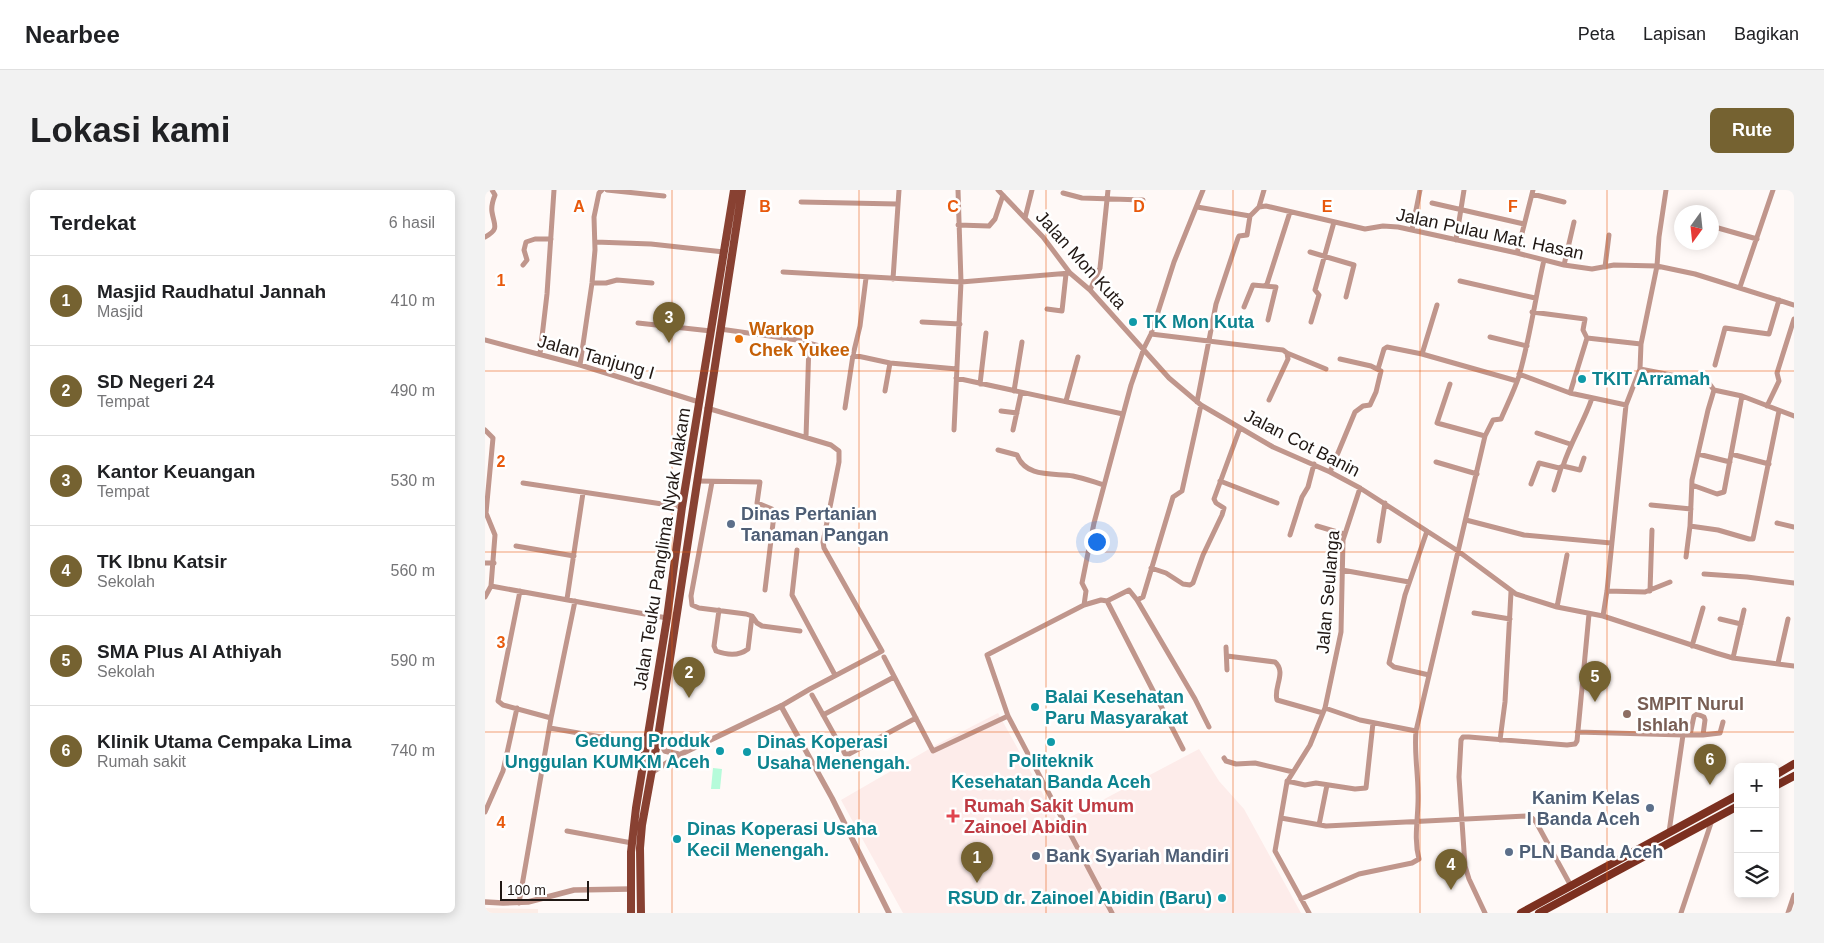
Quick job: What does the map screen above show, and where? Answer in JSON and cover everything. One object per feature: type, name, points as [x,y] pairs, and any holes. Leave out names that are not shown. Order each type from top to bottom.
[{"type":"highway","points":[[1779,773],[1794,764]]},
{"type":"highway","points":[[1779,784],[1794,776]]},
{"type":"highway","points":[[1521,913],[1734,797]]},
{"type":"highway","points":[[1539,913],[1734,808]]},
{"type":"main road","name":"Jalan Teuku Panglima Nyak Makam","points":[[631,913],[632,844],[682,507],[734,190]]},
{"type":"main road","name":"Jalan Teuku Panglima Nyak Makam","points":[[641,913],[640,848],[742,190]]},
{"type":"main road","points":[[684,497],[693,498]]},
{"type":"street","points":[[485,237],[492,234],[495,229],[492,212],[495,195],[491,190]]},
{"type":"street","points":[[540,354],[554,190]]},
{"type":"street","points":[[580,365],[592,283],[595,242],[593,232],[594,217],[599,193],[603,190]]},
{"type":"street","points":[[607,190],[664,196]]},
{"type":"street","points":[[893,279],[899,190]]},
{"type":"street","points":[[955,430],[961,282],[958,190]]},
{"type":"street","name":"Jalan Mon Kuta","points":[[998,190],[1043,237],[1068,273],[1090,290],[1144,348]]},
{"type":"street","points":[[1025,218],[1032,190]]},
{"type":"street","points":[[1090,290],[1099,268],[1108,199],[1107,190]]},
{"type":"street","points":[[1084,605],[1086,591],[1083,583],[1104,485],[1123,414],[1174,262],[1203,190]]},
{"type":"street","points":[[1137,600],[1143,597],[1172,499],[1183,491],[1216,304],[1238,238],[1239,236],[1247,235],[1250,216],[1259,206],[1264,190]]},
{"type":"street","points":[[1412,230],[1419,190]]},
{"type":"street","points":[[1456,240],[1464,190]]},
{"type":"street","points":[[1603,616],[1626,405],[1640,369],[1641,344],[1657,266],[1659,236],[1666,190]]},
{"type":"street","points":[[1740,287],[1773,190]]},
{"type":"street","points":[[1517,253],[1533,192],[1563,202]]},
{"type":"street","points":[[1063,193],[1082,198],[1143,200]]},
{"type":"street","points":[[959,225],[989,226],[995,219],[1003,195]]},
{"type":"street","points":[[801,202],[897,204]]},
{"type":"street","points":[[1432,203],[1524,224]]},
{"type":"street","name":"Jalan Pulau Mat. Hasan","points":[[1259,206],[1369,230],[1383,226],[1412,230],[1564,265],[1592,269],[1614,265],[1657,266],[1695,274],[1794,305]]},
{"type":"street","points":[[1197,207],[1250,216]]},
{"type":"street","points":[[1264,286],[1268,282],[1290,212]]},
{"type":"street","points":[[1311,322],[1319,295],[1315,290],[1334,222]]},
{"type":"street","points":[[1564,265],[1574,222]]},
{"type":"street","points":[[1719,228],[1757,239]]},
{"type":"street","points":[[1605,267],[1609,235]]},
{"type":"street","points":[[523,265],[527,260],[524,250],[527,242],[535,239],[551,239]]},
{"type":"street","points":[[595,242],[651,244],[724,252]]},
{"type":"street","points":[[1310,252],[1355,265],[1346,297]]},
{"type":"street","points":[[1301,899],[1359,874],[1412,863],[1419,859],[1417,850],[1416,731],[1485,436],[1493,420],[1501,419],[1517,381],[1527,346],[1532,312],[1544,260]]},
{"type":"street","points":[[783,272],[961,282],[1068,273],[1062,311],[1047,309]]},
{"type":"street","points":[[845,408],[853,355],[860,326],[866,278]]},
{"type":"street","points":[[592,283],[606,283],[617,280],[652,283]]},
{"type":"street","points":[[1460,281],[1535,298]]},
{"type":"street","points":[[1244,307],[1253,285],[1276,287],[1269,320]]},
{"type":"street","points":[[1715,365],[1725,328],[1769,334],[1779,300]]},
{"type":"street","points":[[1422,354],[1437,305]]},
{"type":"street","points":[[1532,312],[1585,319],[1583,330],[1587,338],[1570,393]]},
{"type":"street","points":[[1767,406],[1779,381],[1777,373],[1794,319]]},
{"type":"street","points":[[923,322],[960,324]]},
{"type":"street","points":[[638,324],[711,331]]},
{"type":"street","points":[[720,329],[785,338],[890,363],[957,369]]},
{"type":"street","points":[[979,384],[986,333]]},
{"type":"street","points":[[1151,334],[1283,350],[1326,368]]},
{"type":"street","points":[[1490,337],[1527,346]]},
{"type":"street","points":[[1587,338],[1641,344]]},
{"type":"street","name":"Jalan Tanjung I","points":[[485,342],[580,365],[699,402]]},
{"type":"street","points":[[1014,391],[1022,342]]},
{"type":"street","points":[[806,438],[809,343]]},
{"type":"street","points":[[1378,369],[1384,349],[1387,347],[1422,354],[1517,381]]},
{"type":"street","name":"Jalan Cot Banin","points":[[1144,348],[1169,378],[1199,404],[1273,447],[1314,464],[1385,503],[1458,551],[1511,592],[1557,607],[1603,616],[1733,658],[1794,666]]},
{"type":"street","points":[[1269,400],[1288,360],[1287,353]]},
{"type":"street","points":[[1066,401],[1078,357]]},
{"type":"street","points":[[1330,472],[1355,412],[1363,406],[1370,405],[1381,371],[1340,359]]},
{"type":"street","points":[[885,392],[890,363]]},
{"type":"street","points":[[1640,369],[1708,382],[1714,390],[1741,396],[1794,416]]},
{"type":"street","points":[[1519,374],[1570,393],[1626,405]]},
{"type":"street","points":[[956,378],[1123,414]]},
{"type":"street","points":[[1450,384],[1437,423],[1485,436]]},
{"type":"street","points":[[1686,557],[1692,486],[1714,390]]},
{"type":"street","points":[[1013,430],[1021,393]]},
{"type":"street","points":[[1692,486],[1717,494],[1724,492],[1741,396]]},
{"type":"street","points":[[1554,490],[1570,444],[1586,417],[1592,398]]},
{"type":"street","points":[[651,774],[679,754],[781,706],[882,652],[824,548],[823,542],[839,462],[839,451],[831,445],[707,408]]},
{"type":"street","points":[[1001,411],[1017,413]]},
{"type":"street","points":[[1690,526],[1718,530],[1753,539],[1779,411]]},
{"type":"street","points":[[1151,568],[1166,573],[1186,585],[1193,583],[1203,555],[1224,510],[1214,500],[1240,428]]},
{"type":"street","points":[[485,430],[493,438],[488,469],[486,513],[495,532],[491,586],[485,597]]},
{"type":"street","points":[[1537,433],[1570,444]]},
{"type":"street","points":[[997,450],[1017,455],[1019,461],[1036,473],[1073,476],[1104,485]]},
{"type":"street","points":[[1698,454],[1730,462]]},
{"type":"street","points":[[1731,454],[1769,464]]},
{"type":"street","points":[[1531,484],[1539,463],[1579,470],[1584,458]]},
{"type":"street","points":[[1436,462],[1477,474]]},
{"type":"street","points":[[1290,535],[1302,497],[1309,487],[1314,464]]},
{"type":"street","points":[[697,481],[760,482],[757,503],[772,509],[774,515],[765,590]]},
{"type":"street","points":[[1220,481],[1277,503]]},
{"type":"street","points":[[523,482],[682,507]]},
{"type":"street","points":[[712,482],[691,602],[699,608],[752,616],[759,625],[800,630]]},
{"type":"street","name":"Jalan Seulanga","points":[[1287,781],[1310,745],[1324,710],[1340,642],[1344,534],[1360,488]]},
{"type":"street","points":[[567,599],[583,492]]},
{"type":"street","points":[[1379,542],[1385,503]]},
{"type":"street","points":[[1651,505],[1691,509]]},
{"type":"street","points":[[1466,520],[1525,535],[1611,543]]},
{"type":"street","points":[[1777,523],[1794,527]]},
{"type":"street","points":[[1317,526],[1344,534]]},
{"type":"street","points":[[1650,591],[1652,530]]},
{"type":"street","points":[[1427,531],[1409,582],[1389,663],[1393,667],[1429,675]]},
{"type":"street","points":[[516,546],[574,556]]},
{"type":"street","points":[[797,550],[792,595],[835,676]]},
{"type":"street","points":[[1557,607],[1567,555]]},
{"type":"street","points":[[485,563],[494,563]]},
{"type":"street","points":[[1343,570],[1409,582]]},
{"type":"street","points":[[1704,574],[1794,583]]},
{"type":"street","points":[[1607,591],[1650,591],[1670,582]]},
{"type":"street","points":[[491,586],[667,618]]},
{"type":"street","points":[[1112,913],[1008,716],[987,655],[1084,605],[1101,600],[1107,601],[1129,590],[1137,600],[1195,699],[1209,727]]},
{"type":"street","points":[[520,591],[498,700],[499,704],[551,718]]},
{"type":"street","points":[[1500,740],[1505,702],[1511,592]]},
{"type":"street","points":[[519,903],[551,718],[575,601]]},
{"type":"street","points":[[1107,601],[1183,749]]},
{"type":"street","points":[[1692,646],[1703,608]]},
{"type":"street","points":[[719,610],[714,646],[716,651],[721,653],[738,654],[748,649],[752,616]]},
{"type":"street","points":[[1733,658],[1744,610]]},
{"type":"street","points":[[1474,613],[1510,619]]},
{"type":"street","points":[[1485,913],[1467,873],[1459,777],[1461,740],[1466,737],[1573,745],[1576,743],[1589,614]]},
{"type":"street","points":[[1720,619],[1741,624]]},
{"type":"street","points":[[1778,664],[1788,619]]},
{"type":"street","points":[[1226,647],[1227,670]]},
{"type":"street","points":[[1227,656],[1275,662],[1279,665],[1281,670],[1276,696],[1277,700],[1373,723],[1416,731]]},
{"type":"street","points":[[884,657],[933,751],[1008,716]]},
{"type":"street","points":[[823,715],[894,677]]},
{"type":"street","points":[[812,695],[842,752],[848,754],[916,718]]},
{"type":"street","points":[[781,706],[831,798],[889,913]]},
{"type":"street","points":[[485,812],[503,771],[517,708]]},
{"type":"street","points":[[1690,735],[1694,716],[1697,714],[1705,718],[1703,735]]},
{"type":"street","points":[[1577,732],[1703,735],[1720,732],[1723,722]]},
{"type":"street","points":[[1309,913],[1275,851],[1287,781],[1305,785],[1316,783],[1355,790],[1366,788],[1373,723]]},
{"type":"street","points":[[550,728],[647,745]]},
{"type":"street","points":[[1669,832],[1683,735]]},
{"type":"street","points":[[658,737],[663,750],[668,753],[679,754]]},
{"type":"street","points":[[1224,758],[1226,761],[1236,764],[1255,763],[1293,772]]},
{"type":"street","points":[[1319,825],[1327,785]]},
{"type":"street","points":[[1281,818],[1319,825],[1519,816],[1532,818],[1571,886]]},
{"type":"street","points":[[1681,913],[1712,820]]},
{"type":"street","points":[[567,831],[632,844]]},
{"type":"street","points":[[485,902],[519,903],[539,900],[574,890],[630,889]]},
{"type":"street","points":[[1788,913],[1794,895]]},
{"type":"shaded area","name":"Rumah Sakit Umum Zainoel Abidin","points":[[998,713],[1059,823],[1199,749],[1219,781],[1244,809],[1301,913],[903,913],[841,800],[936,745]]},
{"type":"shaded area","points":[[485,908],[538,909],[538,913],[485,913]]},
{"type":"green space","points":[[713,768],[722,769],[720,789],[711,789]]},
{"type":"place","name":"TK Mon Kuta","points":[[1133,322]]},
{"type":"place","name":"Warkop Chek Yukee","points":[[739,339]]},
{"type":"place","name":"Kantor Keuangan","points":[[669,343]]},
{"type":"place","name":"TKIT Arramah","points":[[1582,379]]},
{"type":"place","name":"Dinas Pertanian Tanaman Pangan","points":[[731,524]]},
{"type":"place","name":"SD Negeri 24","points":[[689,698]]},
{"type":"place","name":"SMA Plus Al Athiyah","points":[[1595,702]]},
{"type":"place","name":"Balai Kesehatan Paru Masyarakat","points":[[1035,707]]},
{"type":"place","name":"SMPIT Nurul Ishlah","points":[[1627,714]]},
{"type":"place","name":"Politeknik Kesehatan Banda Aceh","points":[[1051,742]]},
{"type":"place","name":"Gedung Produk Unggulan KUMKM Aceh","points":[[720,751]]},
{"type":"place","name":"Dinas Koperasi Usaha Menengah.","points":[[747,752]]},
{"type":"place","name":"Klinik Utama Cempaka Lima","points":[[1710,785]]},
{"type":"place","name":"Kanim Kelas I Banda Aceh","points":[[1650,808]]},
{"type":"place","name":"Rumah Sakit Umum Zainoel Abidin","points":[[953,816]]},
{"type":"place","name":"Dinas Koperasi Usaha Kecil Menengah.","points":[[677,839]]},
{"type":"place","name":"PLN Banda Aceh","points":[[1509,852]]},
{"type":"place","name":"Bank Syariah Mandiri","points":[[1036,856]]},
{"type":"place","name":"Masjid Raudhatul Jannah","points":[[977,883]]},
{"type":"place","name":"TK Ibnu Katsir","points":[[1451,890]]},
{"type":"place","name":"RSUD dr. Zainoel Abidin (Baru)","points":[[1222,898]]}]
